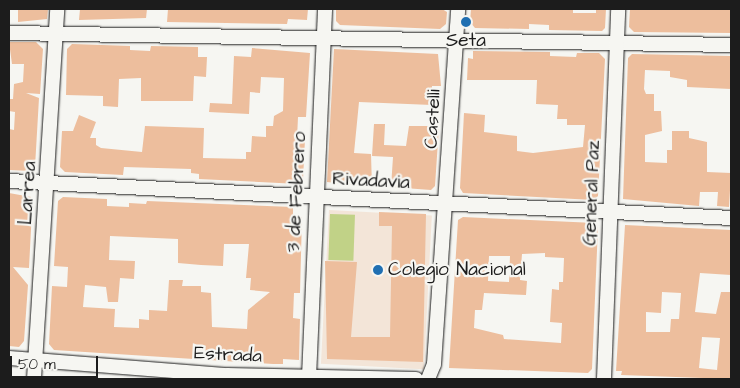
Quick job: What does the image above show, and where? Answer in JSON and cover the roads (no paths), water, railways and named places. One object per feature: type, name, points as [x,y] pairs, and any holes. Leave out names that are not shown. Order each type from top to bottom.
[{"type":"street","name":"Larrea","points":[[34,379],[48,182],[57,9]]},
{"type":"street","name":"3 de Febrero","points":[[309,377],[315,197],[325,9]]},
{"type":"street","name":"Castelli","points":[[428,379],[434,364],[447,203],[458,9]]},
{"type":"street","name":"General Paz","points":[[604,379],[618,9]]},
{"type":"street","points":[[9,33],[731,45]]},
{"type":"street","name":"Rivadavia","points":[[9,181],[731,218]]},
{"type":"street","name":"Estrada","points":[[9,358],[227,377],[416,379]]},
{"type":"place","name":"Seta","points":[[466,22]]},
{"type":"place","name":"Colegio Nacional","points":[[378,270]]}]
